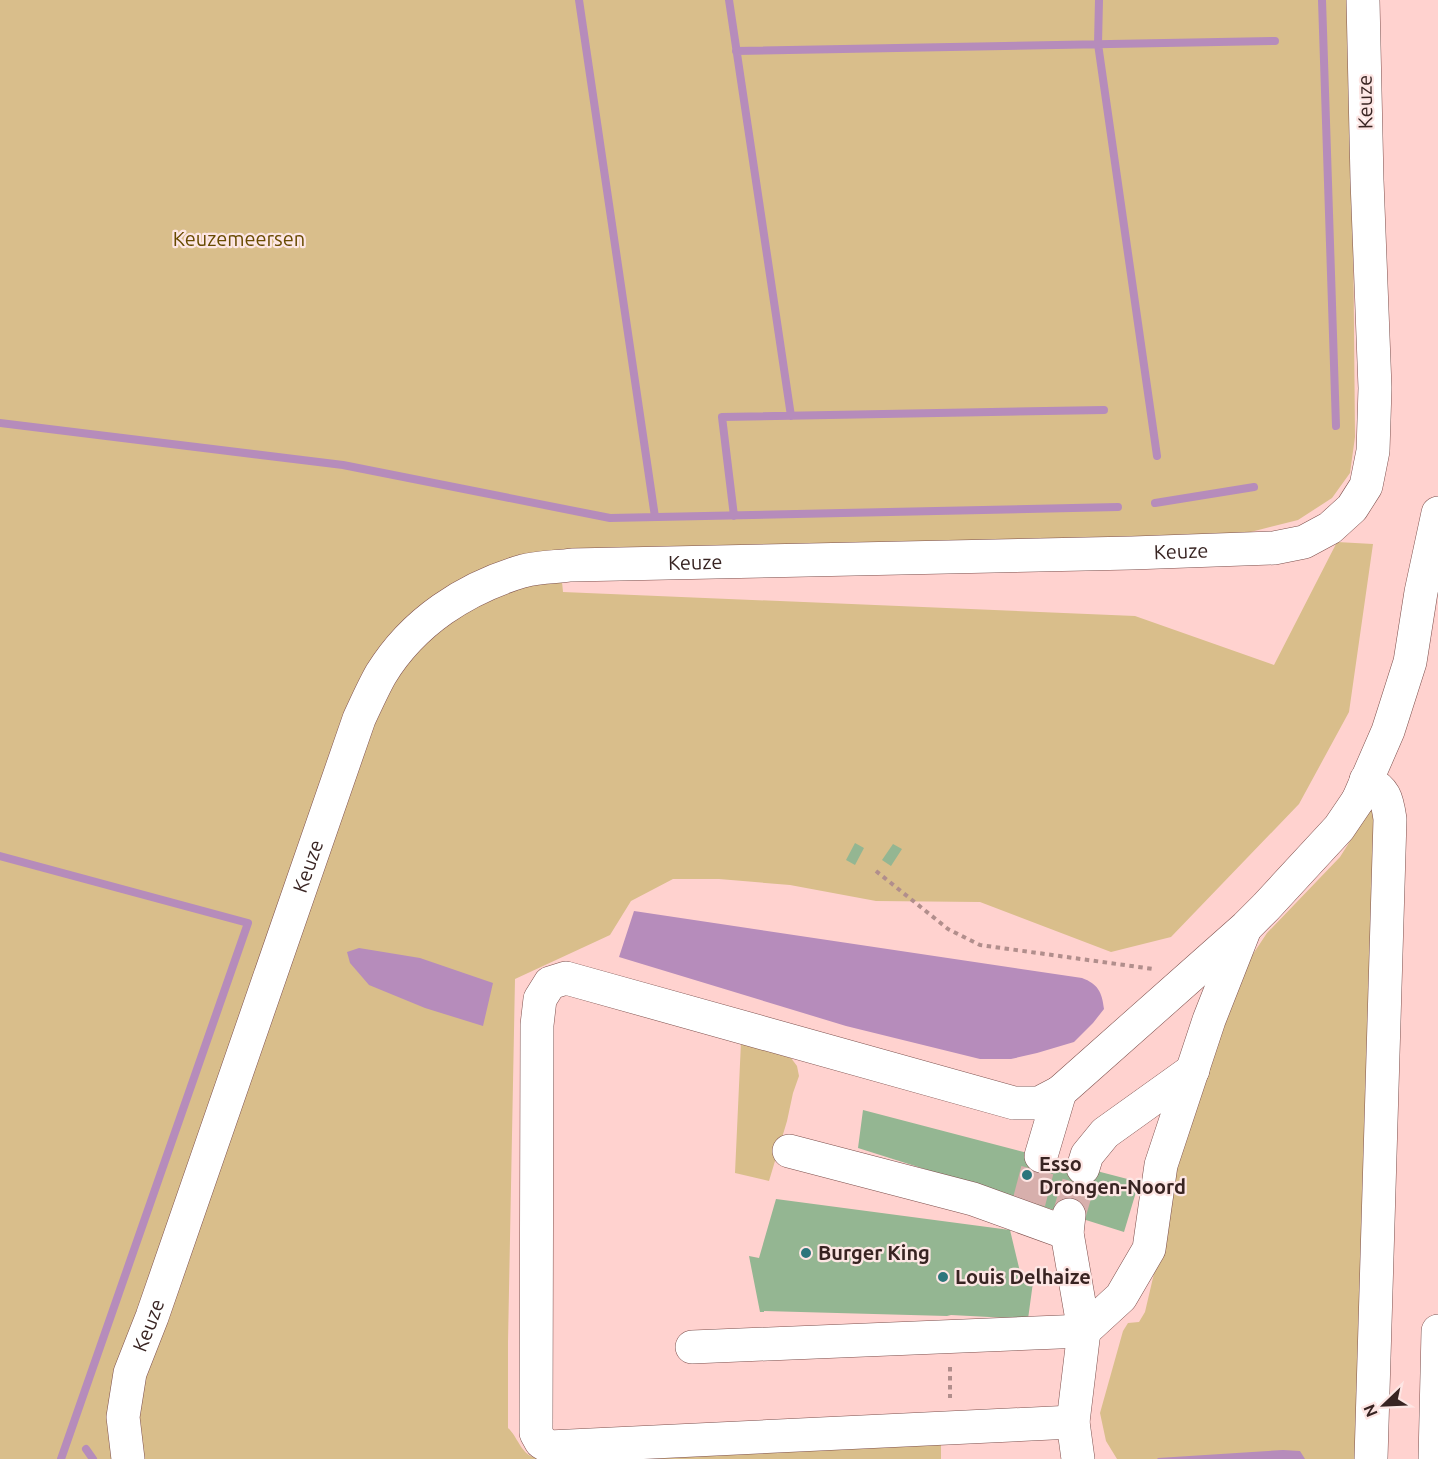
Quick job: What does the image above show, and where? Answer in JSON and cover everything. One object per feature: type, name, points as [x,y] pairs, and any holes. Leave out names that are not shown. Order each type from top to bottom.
[{"type":"main road","name":"Keuze","points":[[128,1459],[123,1417],[130,1373],[152,1317],[359,719],[382,674],[411,635],[450,603],[484,584],[525,571],[573,565],[1108,554],[1274,548],[1304,542],[1330,528],[1352,508],[1366,486],[1373,451],[1375,399],[1363,0]]},
{"type":"main road","points":[[1073,1422],[549,1447],[541,1442],[536,1433],[537,1024],[540,999],[550,983],[566,978],[1014,1103],[1039,1103],[1060,1092],[1246,927],[1339,828],[1362,790],[1388,731],[1410,662],[1421,592],[1438,513]]},
{"type":"main road","points":[[1362,790],[1377,786],[1383,792],[1388,804],[1390,819],[1371,1459]]},
{"type":"main road","points":[[692,1347],[1083,1331],[1121,1297],[1149,1249],[1161,1165],[1209,1020],[1246,927]]},
{"type":"main road","points":[[1083,1168],[1087,1155],[1105,1132],[1193,1070]]},
{"type":"main road","points":[[1041,1156],[1060,1092]]},
{"type":"main road","points":[[789,1151],[973,1199],[1027,1210],[1068,1224],[1083,1331],[1073,1422],[1078,1459]]},
{"type":"main road","points":[[1435,1459],[1438,1331]]},
{"type":"path","points":[[876,871],[948,929],[980,945],[1192,975]]},
{"type":"green space","name":"Keuzemeersen","points":[[0,0],[1351,0],[1355,437],[1350,473],[1332,498],[1298,520],[1235,536],[559,551],[563,592],[1135,616],[1274,665],[1337,542],[1373,544],[1349,712],[1299,804],[1171,937],[1111,952],[980,902],[876,901],[790,885],[719,879],[673,879],[631,901],[610,935],[515,979],[508,1428],[525,1452],[533,1457],[548,1458],[941,1442],[941,1459],[0,1459]]},
{"type":"green space","points":[[1370,806],[1379,810],[1360,1459],[1117,1459],[1106,1441],[1100,1413],[1123,1331],[1128,1323],[1139,1322],[1145,1312],[1176,1179],[1175,1167],[1228,999],[1247,963],[1267,933],[1340,857]]},
{"type":"green space","points":[[741,1042],[791,1058],[797,1066],[799,1076],[769,1181],[735,1173]]},
{"type":"shaded area","points":[[634,911],[1082,978],[1098,989],[1104,1009],[1074,1042],[1011,1059],[980,1059],[846,1026],[619,957]]},
{"type":"shaded area","points":[[359,948],[420,958],[493,983],[483,1026],[425,1008],[369,985],[350,963],[347,952]]},
{"type":"shaded area","points":[[1283,1450],[1300,1451],[1305,1459],[1157,1459],[1158,1458]]},
{"type":"building","points":[[855,843],[864,848],[855,865],[846,860]]},
{"type":"building","points":[[893,844],[902,849],[891,866],[882,860]]},
{"type":"building","name":"Esso Drongen-Noord","points":[[863,1110],[1139,1182],[1124,1232],[858,1148]]},
{"type":"building","points":[[776,1199],[1010,1230],[1021,1276],[1034,1275],[1028,1319],[951,1315],[760,1312],[749,1256],[759,1258]]},
{"type":"waterway","points":[[579,0],[655,517]]},
{"type":"waterway","points":[[729,0],[791,416]]},
{"type":"waterway","points":[[1099,0],[1098,44],[1157,456]]},
{"type":"waterway","points":[[1322,0],[1336,426]]},
{"type":"waterway","points":[[736,51],[1275,41]]},
{"type":"waterway","points":[[734,516],[722,417],[1104,410]]},
{"type":"waterway","points":[[0,423],[343,465],[610,518],[1118,507]]},
{"type":"waterway","points":[[1155,503],[1254,487]]},
{"type":"waterway","points":[[0,856],[248,923],[61,1459]]},
{"type":"waterway","points":[[86,1449],[93,1459]]},
{"type":"tunnel","points":[[1029,1202],[1041,1156]]},
{"type":"tunnel","points":[[1069,1215],[1083,1168]]},
{"type":"place","name":"Esso Drongen-Noord","points":[[1027,1175]]},
{"type":"place","name":"Burger King","points":[[806,1253]]},
{"type":"place","name":"Louis Delhaize","points":[[943,1277]]}]
